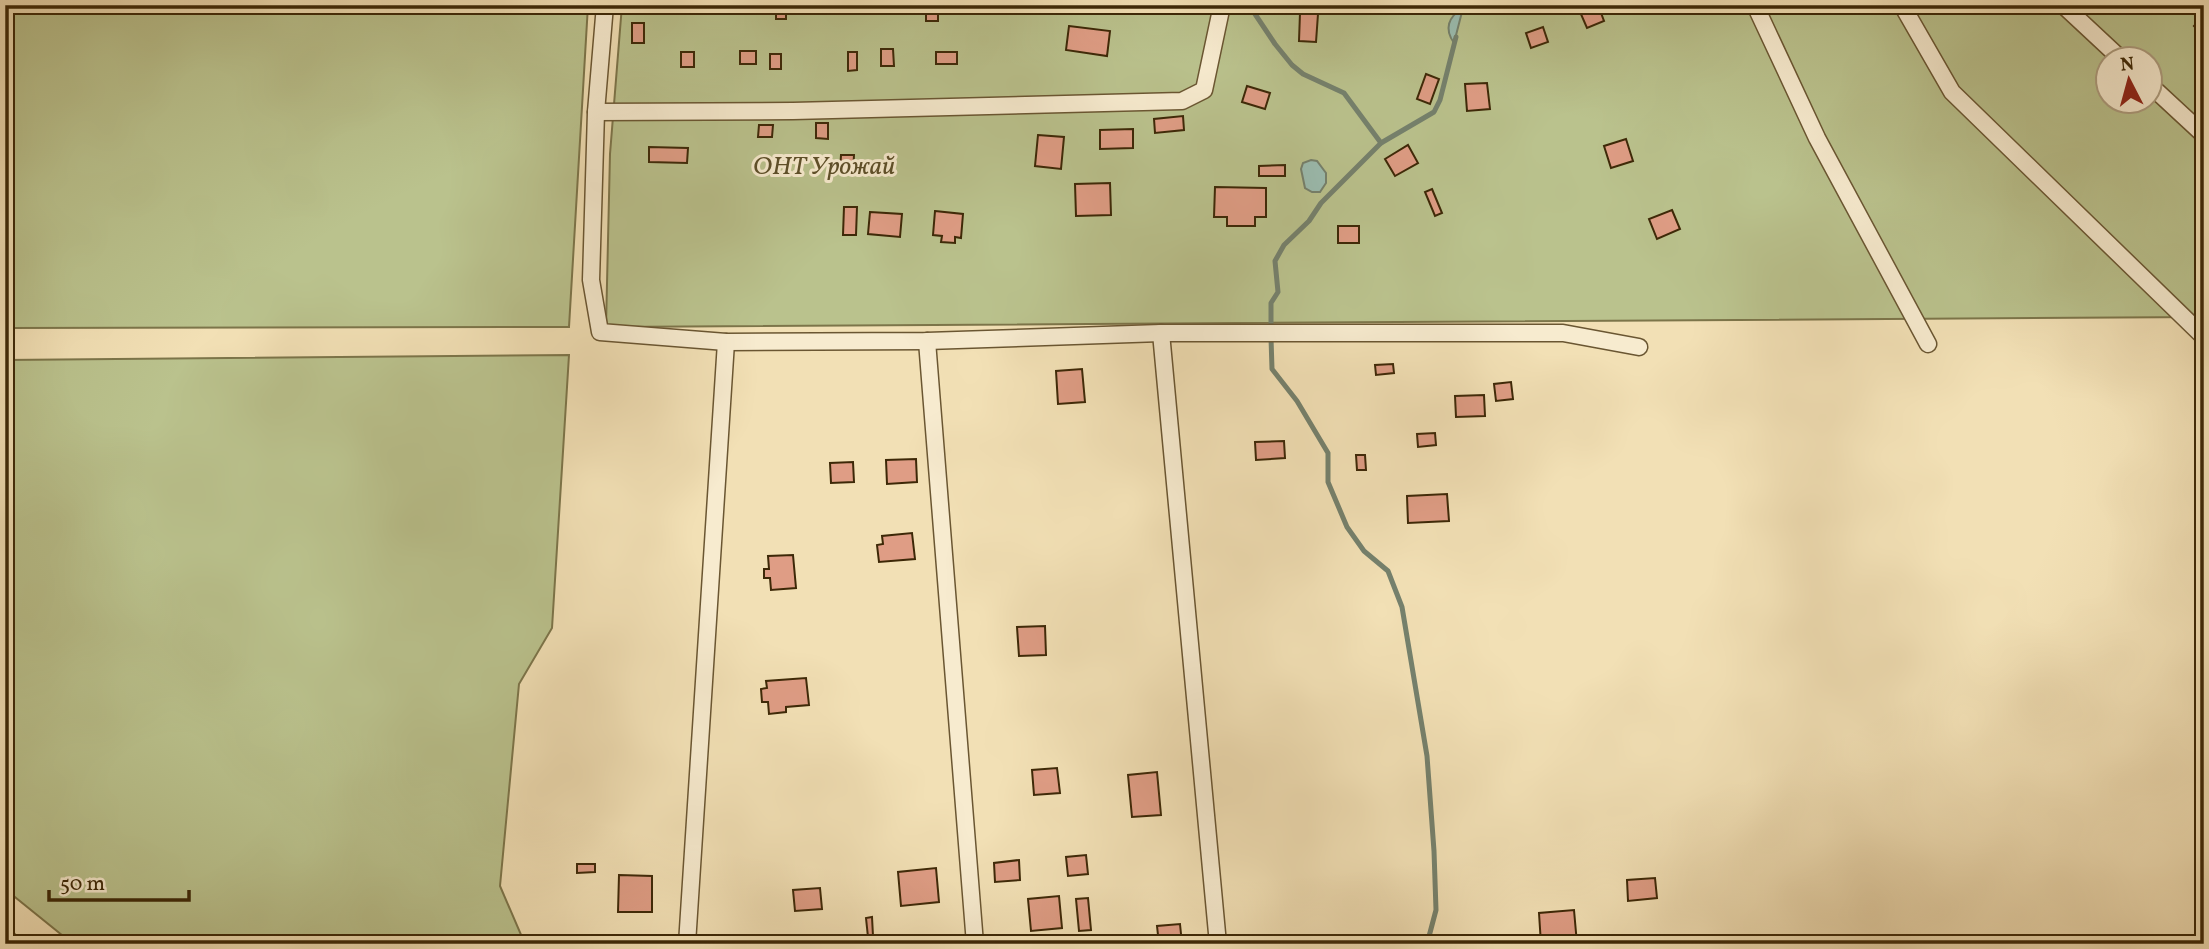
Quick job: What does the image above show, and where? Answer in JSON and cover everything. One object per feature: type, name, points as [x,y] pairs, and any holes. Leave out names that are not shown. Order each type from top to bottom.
[{"type":"street","points":[[605,5],[596,112],[591,280],[600,332],[726,342],[927,341],[1161,333],[1563,332],[1639,347]]},
{"type":"street","points":[[596,112],[793,111],[1182,101],[1204,90],[1223,5]]},
{"type":"street","points":[[1755,5],[1816,138],[1928,345]]},
{"type":"street","points":[[1902,5],[1952,92],[2204,337]]},
{"type":"street","points":[[2063,5],[2107,46]]},
{"type":"street","points":[[2164,98],[2204,135]]},
{"type":"street","points":[[1161,333],[1218,944]]},
{"type":"street","points":[[927,341],[975,944]]},
{"type":"street","points":[[687,944],[726,342]]},
{"type":"green space","points":[[5,5],[588,5],[569,327],[5,328]]},
{"type":"green space","name":"ОНТ Урожай","points":[[622,5],[2204,5],[2204,317],[606,327],[610,154]]},
{"type":"green space","points":[[569,355],[552,628],[519,684],[500,886],[525,944],[73,944],[5,889],[5,360]]},
{"type":"green space","points":[[5,922],[23,944],[5,944]]},
{"type":"water","points":[[1463,8],[1454,43],[1449,33],[1449,24],[1454,15]]},
{"type":"water","points":[[1317,161],[1326,173],[1326,183],[1320,192],[1305,188],[1301,169],[1303,163]]},
{"type":"building","points":[[704,5],[717,5],[717,13],[704,13]]},
{"type":"building","points":[[786,5],[786,19],[776,19],[776,6]]},
{"type":"building","points":[[926,5],[938,5],[938,21],[926,21]]},
{"type":"building","points":[[1577,5],[1598,5],[1604,21],[1587,28]]},
{"type":"building","points":[[1300,13],[1318,14],[1316,42],[1299,41]]},
{"type":"building","points":[[2204,16],[2204,36],[2194,26]]},
{"type":"building","points":[[632,23],[644,23],[644,43],[632,43]]},
{"type":"building","points":[[1069,26],[1110,31],[1107,56],[1066,50]]},
{"type":"building","points":[[1543,27],[1548,42],[1531,48],[1526,33]]},
{"type":"building","points":[[881,49],[893,49],[894,66],[881,66]]},
{"type":"building","points":[[740,51],[756,51],[756,64],[740,64]]},
{"type":"building","points":[[681,52],[694,52],[694,67],[681,67]]},
{"type":"building","points":[[848,52],[857,52],[857,70],[848,71]]},
{"type":"building","points":[[936,52],[957,52],[957,64],[936,64]]},
{"type":"building","points":[[770,54],[781,54],[781,69],[770,69]]},
{"type":"building","points":[[1426,74],[1439,79],[1430,104],[1417,99]]},
{"type":"building","points":[[1487,83],[1490,109],[1467,111],[1465,84]]},
{"type":"building","points":[[1247,86],[1270,93],[1265,109],[1242,102]]},
{"type":"building","points":[[1183,116],[1184,130],[1155,133],[1154,119]]},
{"type":"building","points":[[816,123],[828,123],[828,139],[816,138]]},
{"type":"building","points":[[759,125],[773,125],[772,137],[758,137]]},
{"type":"building","points":[[1133,129],[1133,148],[1100,149],[1100,130]]},
{"type":"building","points":[[1038,135],[1064,137],[1061,169],[1035,166]]},
{"type":"building","points":[[1626,139],[1633,161],[1611,168],[1604,146]]},
{"type":"building","points":[[1408,145],[1418,163],[1395,176],[1385,159]]},
{"type":"building","points":[[649,147],[688,148],[687,163],[649,162]]},
{"type":"building","points":[[841,155],[854,155],[853,173],[840,172]]},
{"type":"building","points":[[1285,165],[1285,176],[1259,176],[1259,166]]},
{"type":"building","points":[[1110,183],[1111,215],[1076,216],[1075,184]]},
{"type":"building","points":[[1215,187],[1266,188],[1266,217],[1255,217],[1255,226],[1227,226],[1227,217],[1214,217]]},
{"type":"building","points":[[1432,189],[1442,213],[1435,216],[1425,192]]},
{"type":"building","points":[[844,207],[857,207],[856,235],[843,235]]},
{"type":"building","points":[[1672,210],[1680,229],[1657,239],[1649,219]]},
{"type":"building","points":[[935,211],[963,214],[961,238],[955,237],[955,243],[941,242],[942,236],[933,235]]},
{"type":"building","points":[[870,212],[902,214],[900,237],[868,234]]},
{"type":"building","points":[[1338,226],[1359,226],[1359,243],[1338,243]]},
{"type":"building","points":[[1393,364],[1394,373],[1376,375],[1375,365]]},
{"type":"building","points":[[1082,369],[1085,402],[1058,404],[1056,371]]},
{"type":"building","points":[[1511,382],[1513,399],[1496,401],[1494,384]]},
{"type":"building","points":[[1484,395],[1485,416],[1456,417],[1455,396]]},
{"type":"building","points":[[1435,433],[1436,445],[1418,447],[1417,434]]},
{"type":"building","points":[[1284,441],[1285,458],[1256,460],[1255,442]]},
{"type":"building","points":[[1356,455],[1365,455],[1366,470],[1357,470]]},
{"type":"building","points":[[916,459],[917,482],[887,484],[886,460]]},
{"type":"building","points":[[853,462],[854,482],[831,483],[830,463]]},
{"type":"building","points":[[1447,494],[1449,521],[1408,523],[1407,496]]},
{"type":"building","points":[[912,533],[915,559],[879,562],[877,545],[883,544],[882,536]]},
{"type":"building","points":[[793,555],[796,588],[771,590],[770,578],[764,578],[764,569],[769,569],[768,556]]},
{"type":"building","points":[[1045,626],[1046,655],[1019,656],[1017,627]]},
{"type":"building","points":[[806,678],[809,705],[786,707],[786,712],[769,714],[768,702],[762,702],[761,689],[767,688],[766,681]]},
{"type":"building","points":[[1057,768],[1060,793],[1034,795],[1032,770]]},
{"type":"building","points":[[1157,772],[1161,815],[1132,817],[1128,775]]},
{"type":"building","points":[[1086,855],[1088,874],[1068,876],[1066,857]]},
{"type":"building","points":[[1019,860],[1020,880],[995,882],[994,863]]},
{"type":"building","points":[[577,864],[595,864],[595,872],[577,873]]},
{"type":"building","points":[[936,868],[939,902],[901,906],[898,872]]},
{"type":"building","points":[[619,875],[652,876],[652,912],[618,912]]},
{"type":"building","points":[[1655,878],[1657,898],[1628,901],[1627,880]]},
{"type":"building","points":[[820,888],[822,909],[795,911],[793,890]]},
{"type":"building","points":[[1059,896],[1062,928],[1031,931],[1028,899]]},
{"type":"building","points":[[1088,898],[1091,930],[1079,931],[1076,899]]},
{"type":"building","points":[[1574,910],[1577,944],[1541,944],[1539,913]]},
{"type":"building","points":[[872,917],[873,936],[868,937],[866,918]]},
{"type":"building","points":[[1180,924],[1182,944],[1159,944],[1157,926]]},
{"type":"waterway","points":[[1249,5],[1292,65],[1303,74],[1344,93],[1381,143]]},
{"type":"waterway","points":[[1271,331],[1271,303],[1278,292],[1275,261],[1284,245],[1309,221],[1321,203],[1381,143],[1434,112],[1440,100],[1456,37]]},
{"type":"waterway","points":[[1271,338],[1272,369],[1297,401],[1328,453],[1328,482],[1347,527],[1364,551],[1388,571],[1402,607],[1427,756],[1436,910],[1427,944]]}]
